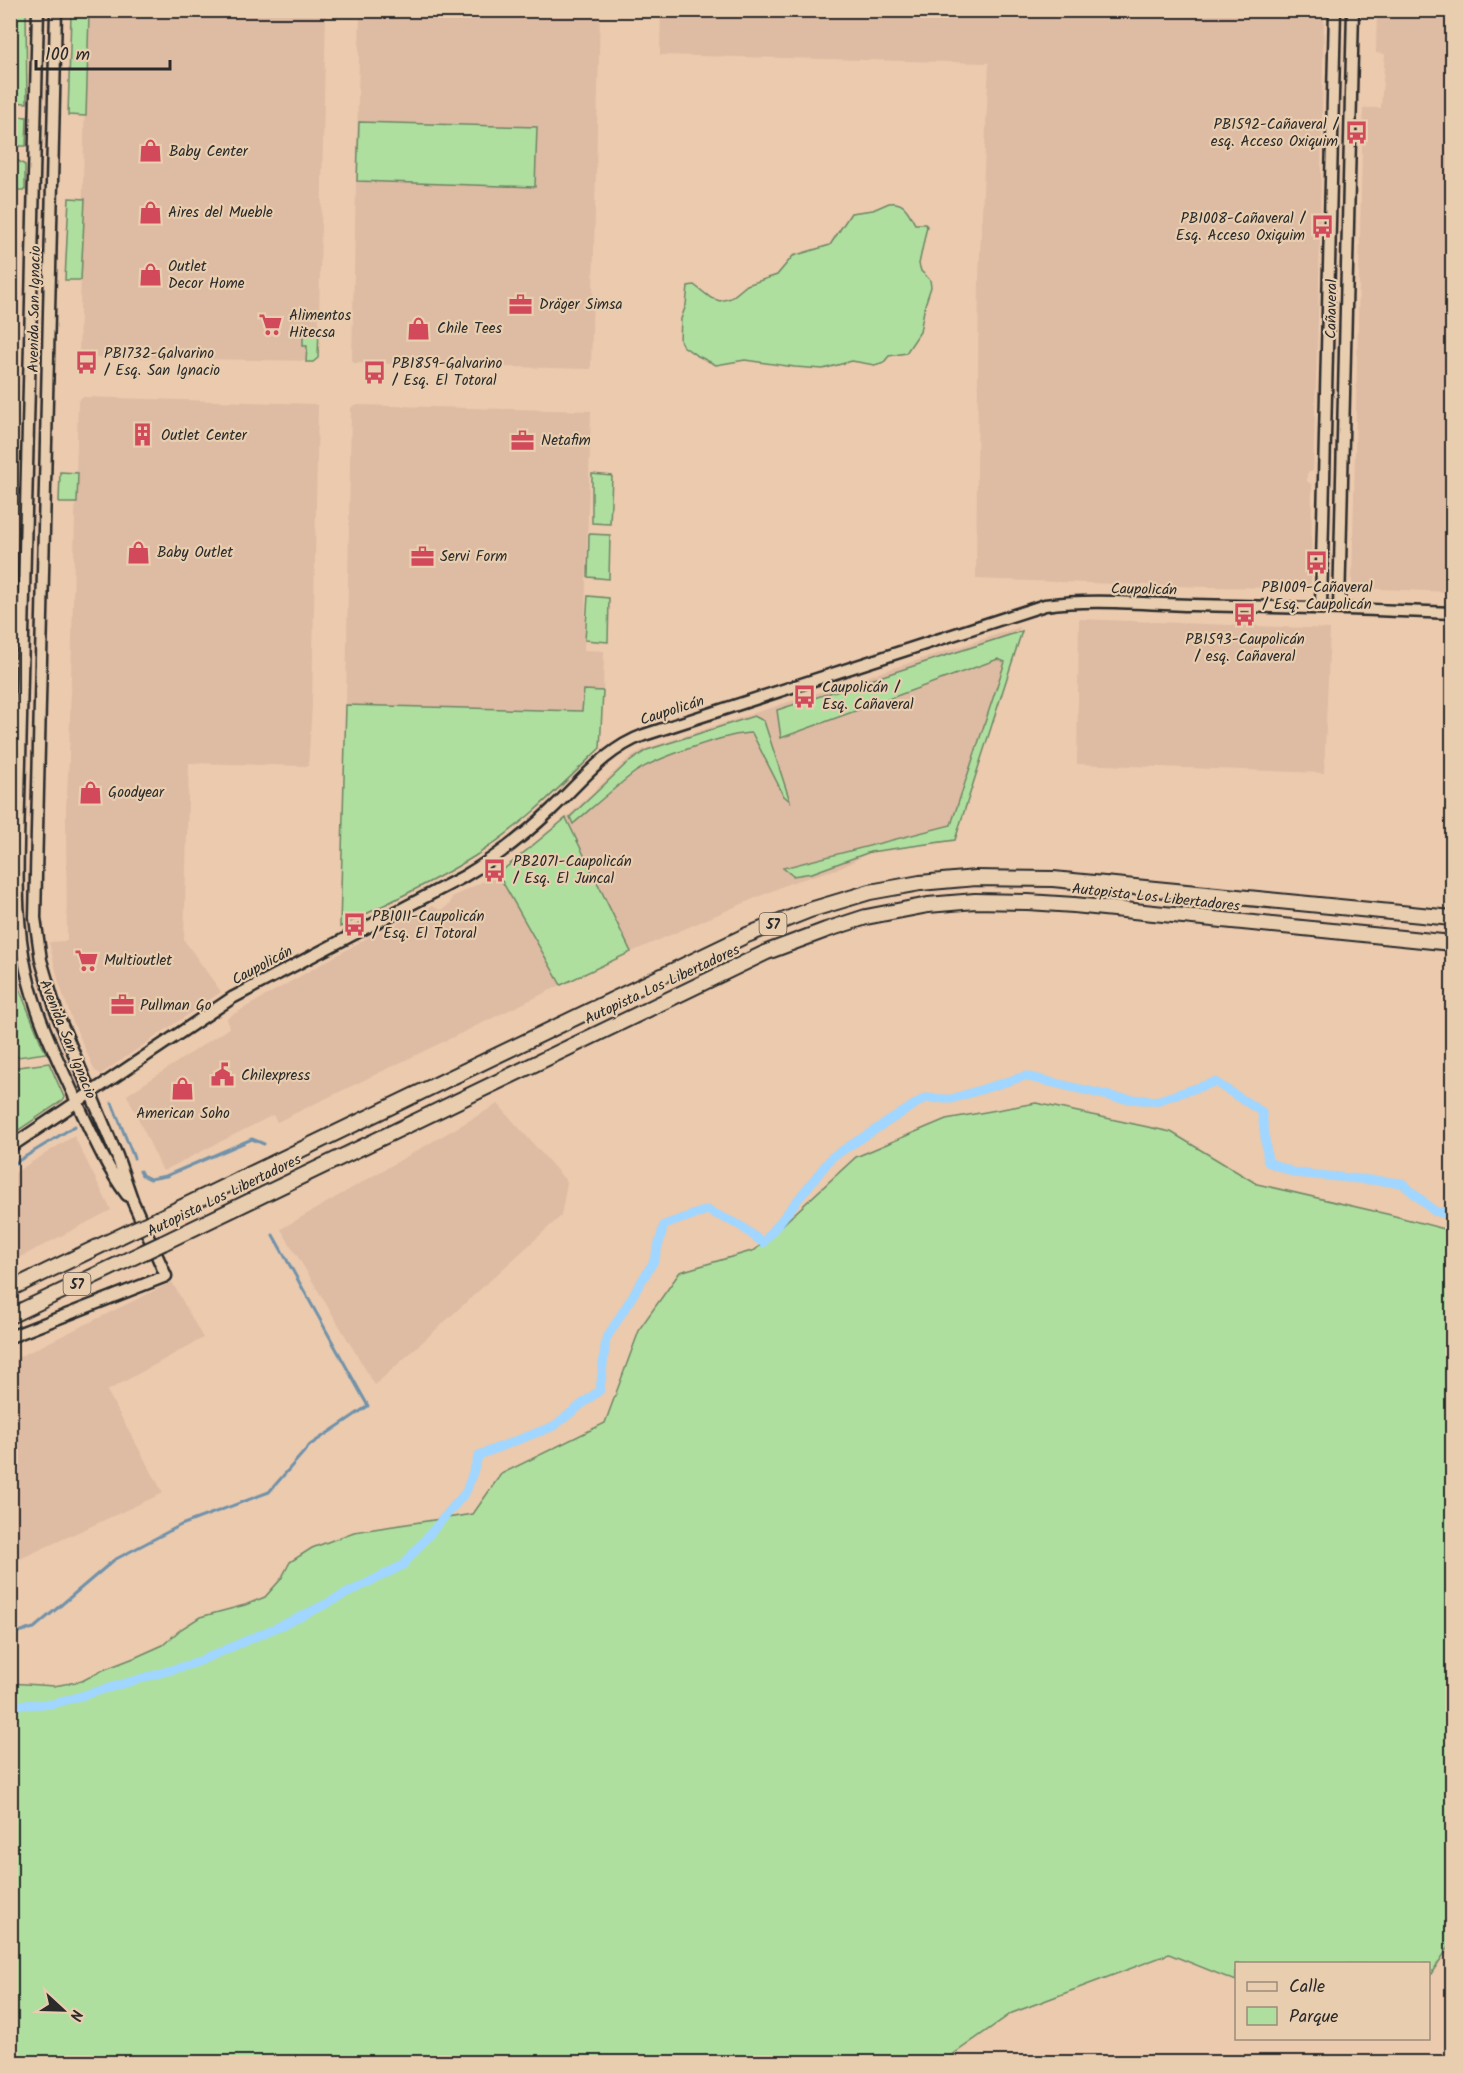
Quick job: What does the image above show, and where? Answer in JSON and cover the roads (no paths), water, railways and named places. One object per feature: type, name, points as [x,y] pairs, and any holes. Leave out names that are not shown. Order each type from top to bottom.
[{"type":"highway","name":"Autopista Los Libertadores","points":[[10,1289],[747,935],[810,910],[870,892],[948,880],[1029,878],[1452,918]]},
{"type":"highway","name":"Autopista Los Libertadores","points":[[10,1316],[767,952],[826,930],[887,912],[948,903],[1028,902],[1452,943]]},
{"type":"main road","name":"Avenida San Ignacio","points":[[38,10],[18,916],[23,954],[35,1004],[60,1066],[108,1165],[133,1202]]},
{"type":"main road","name":"Avenida San Ignacio","points":[[10,1337],[166,1276],[133,1202],[117,1156],[49,993],[39,948],[34,898],[56,10]]},
{"type":"main road","name":"Cañaveral","points":[[1322,607],[1335,10]]},
{"type":"main road","name":"Cañaveral","points":[[1339,608],[1353,10]]},
{"type":"main road","points":[[34,166],[43,170],[52,168]]},
{"type":"main road","points":[[27,472],[36,470],[44,473]]},
{"type":"main road","name":"Caupolicán","points":[[10,1147],[232,998],[463,878],[492,860],[551,811],[611,752],[637,737],[1045,605],[1092,603],[1322,607],[1452,613]]},
{"type":"main road","points":[[19,790],[27,795],[37,790]]},
{"type":"main road","points":[[18,843],[26,840],[36,843]]},
{"type":"main road","points":[[60,1066],[70,1065],[75,1058]]},
{"type":"waterway","points":[[10,1705],[53,1704],[195,1663],[298,1618],[403,1565],[466,1492],[479,1455],[554,1426],[600,1390],[606,1339],[654,1261],[664,1225],[707,1210],[741,1226],[763,1243],[832,1157],[925,1098],[951,1099],[1025,1076],[1118,1098],[1156,1101],[1215,1082],[1262,1112],[1268,1162],[1295,1173],[1402,1183],[1434,1211],[1452,1215]]},
{"type":"waterway","points":[[112,1103],[134,1158]]},
{"type":"waterway","points":[[10,1166],[75,1126]]},
{"type":"waterway","points":[[140,1171],[142,1175],[150,1179],[166,1176],[252,1139],[264,1144]]},
{"type":"waterway","points":[[10,1634],[34,1628],[114,1560],[181,1525],[269,1492],[310,1445],[368,1406],[273,1235]]},
{"type":"place","name":"PB1592-Cañaveral / esq. Acceso Oxiquim","points":[[1356,133]]},
{"type":"place","name":"Baby Center","points":[[151,151]]},
{"type":"place","name":"Aires del Mueble","points":[[150,212]]},
{"type":"place","name":"PB1008-Cañaveral / Esq. Acceso Oxiquim","points":[[1323,227]]},
{"type":"place","name":"Outlet Decor Home","points":[[150,275]]},
{"type":"place","name":"Dräger Simsa","points":[[521,304]]},
{"type":"place","name":"Alimentos Hitecsa","points":[[271,324]]},
{"type":"place","name":"Chile Tees","points":[[419,328]]},
{"type":"place","name":"PB1732-Galvarino / Esq. San Ignacio","points":[[86,362]]},
{"type":"place","name":"PB1859-Galvarino / Esq. El Totoral","points":[[374,372]]},
{"type":"place","name":"Outlet Center","points":[[143,435]]},
{"type":"place","name":"Netafim","points":[[523,440]]},
{"type":"place","name":"Baby Outlet","points":[[139,552]]},
{"type":"place","name":"Servi Form","points":[[422,556]]},
{"type":"place","name":"PB1009-Cañaveral / Esq. Caupolicán","points":[[1317,563]]},
{"type":"place","name":"PB1593-Caupolicán / esq. Cañaveral","points":[[1245,615]]},
{"type":"place","name":"Caupolicán / Esq. Cañaveral","points":[[804,696]]},
{"type":"place","name":"Goodyear","points":[[90,792]]},
{"type":"place","name":"PB2071-Caupolicán / Esq. El Juncal","points":[[495,870]]},
{"type":"place","name":"PB1011-Caupolicán / Esq. El Totoral","points":[[354,925]]},
{"type":"place","name":"Multioutlet","points":[[86,960]]},
{"type":"place","name":"Pullman Go","points":[[122,1005]]},
{"type":"place","name":"Chilexpress","points":[[223,1075]]},
{"type":"place","name":"American Soho","points":[[183,1089]]}]
